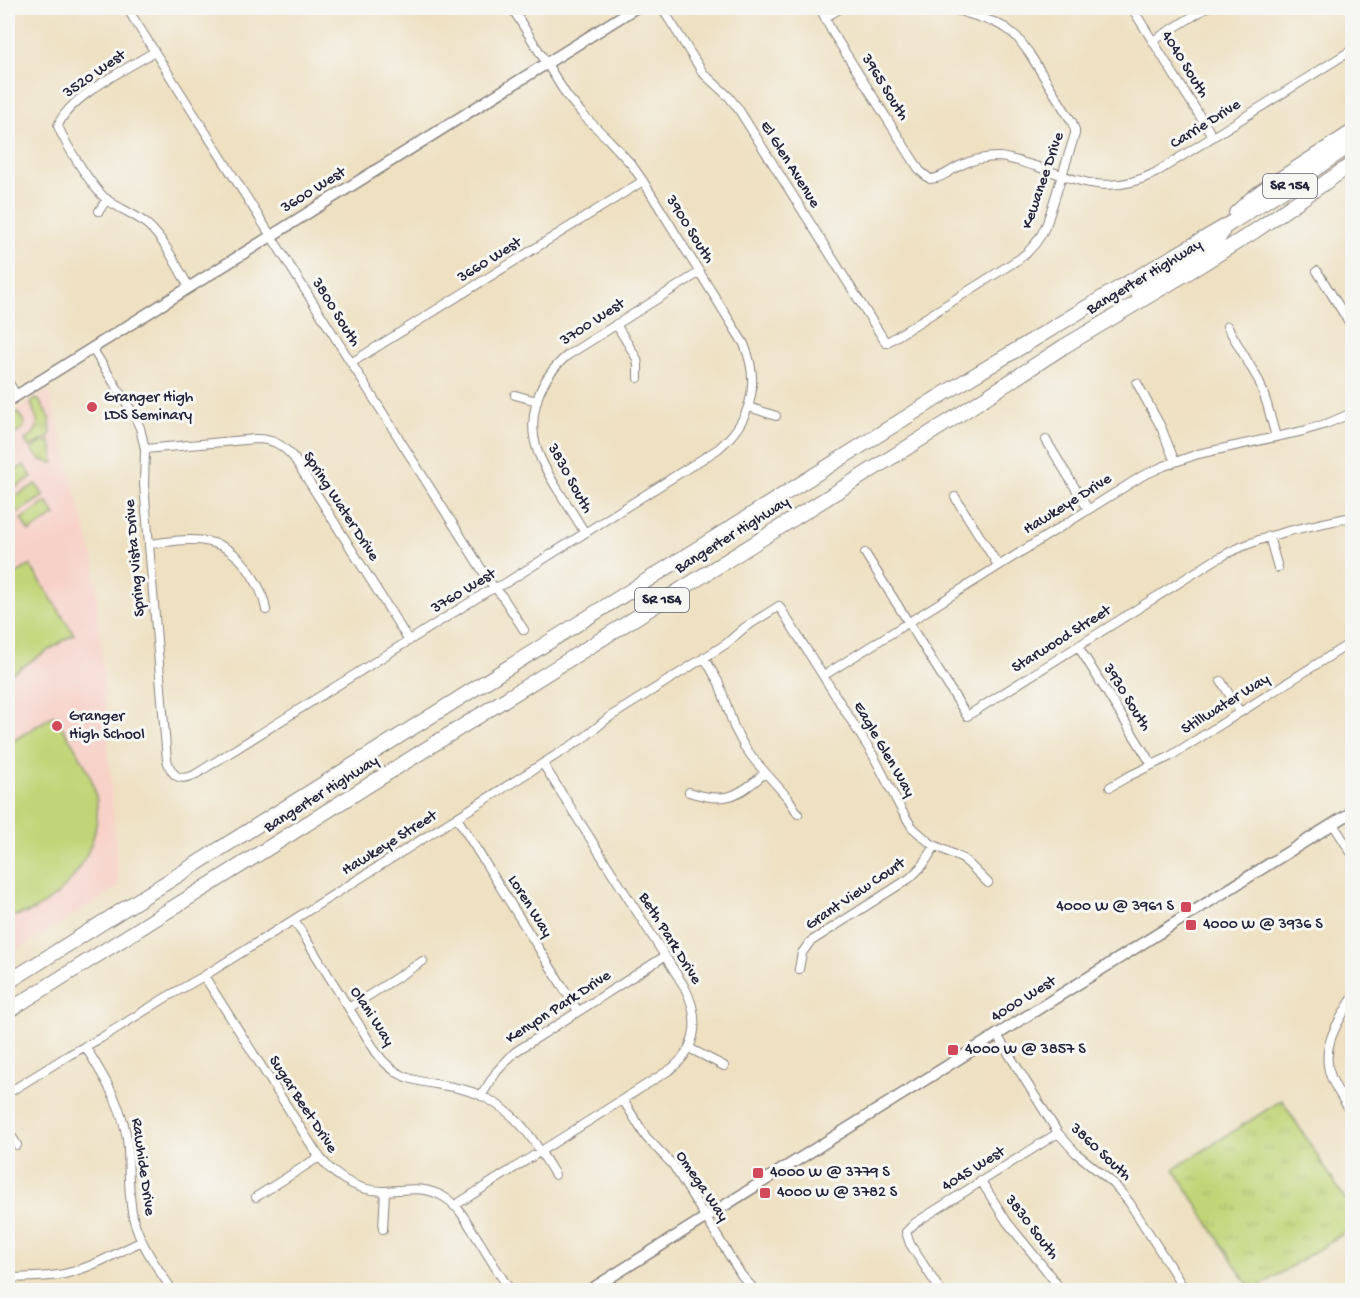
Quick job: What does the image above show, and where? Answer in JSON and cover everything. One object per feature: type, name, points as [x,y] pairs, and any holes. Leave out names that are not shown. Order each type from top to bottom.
[{"type":"highway","points":[[1063,346],[1073,331],[1210,246],[1219,238],[1239,209],[1257,194],[1353,132]]},
{"type":"highway","name":"Bangerter Highway","points":[[8,982],[937,398],[1226,226],[1353,144]]},
{"type":"highway","name":"Bangerter Highway","points":[[8,1011],[948,422],[1063,346],[1208,260],[1353,164]]},
{"type":"street","name":"3800 South","points":[[127,8],[489,581],[502,596],[524,630]]},
{"type":"street","name":"3900 South","points":[[512,8],[559,86],[576,108],[631,164],[643,181],[740,336],[748,353],[753,381],[749,407]]},
{"type":"street","name":"3600 West","points":[[12,398],[636,8]]},
{"type":"street","name":"El Glen Avenue","points":[[662,8],[704,73],[737,107],[886,343]]},
{"type":"street","name":"3965 South","points":[[820,8],[831,30],[920,171],[930,179]]},
{"type":"street","points":[[826,17],[841,8]]},
{"type":"street","name":"Kewanee Drive","points":[[886,343],[1031,250],[1047,224],[1075,134],[1075,127],[1017,37],[1000,25],[950,8]]},
{"type":"street","name":"4040 South","points":[[1132,8],[1213,137]]},
{"type":"street","points":[[1153,40],[1206,8]]},
{"type":"street","name":"Carrie Drive","points":[[930,179],[938,178],[970,161],[992,157],[1016,160],[1098,185],[1134,182],[1155,173],[1353,50]]},
{"type":"street","name":"3520 West","points":[[107,199],[90,180],[58,126],[65,114],[82,97],[154,52]]},
{"type":"street","name":"3660 West","points":[[351,363],[643,181]]},
{"type":"street","points":[[99,211],[107,199],[140,218],[154,231],[189,287]]},
{"type":"street","points":[[1317,270],[1353,327]]},
{"type":"street","name":"3700 West","points":[[537,401],[543,383],[561,361],[700,272]]},
{"type":"street","points":[[616,324],[637,359],[638,378]]},
{"type":"street","points":[[1227,326],[1259,381],[1276,437]]},
{"type":"street","name":"Spring Vista Drive","points":[[92,348],[137,421],[143,435],[144,485],[167,760],[177,777]]},
{"type":"street","points":[[8,381],[12,398]]},
{"type":"street","points":[[1137,383],[1161,427],[1175,462]]},
{"type":"street","points":[[515,395],[537,401]]},
{"type":"street","name":"3830 South","points":[[537,401],[533,423],[537,453],[585,533]]},
{"type":"street","points":[[749,407],[776,416]]},
{"type":"street","name":"3760 West","points":[[177,777],[186,778],[196,774],[718,448],[733,435],[749,407]]},
{"type":"street","name":"Hawkeye Drive","points":[[823,675],[1132,482],[1198,454],[1315,428],[1353,413]]},
{"type":"street","name":"Spring Water Drive","points":[[145,449],[256,440],[272,441],[282,446],[294,458],[409,640]]},
{"type":"street","points":[[1046,440],[1088,509]]},
{"type":"street","points":[[955,497],[998,565]]},
{"type":"street","name":"Starwood Street","points":[[908,622],[967,716],[1220,557],[1269,536],[1353,517]]},
{"type":"street","points":[[1269,536],[1278,568]]},
{"type":"street","points":[[149,544],[197,540],[212,542],[229,549],[243,562],[260,589],[266,610]]},
{"type":"street","points":[[865,553],[908,622]]},
{"type":"street","name":"Hawkeye Street","points":[[8,1093],[204,976],[543,764],[585,737],[614,714],[726,644],[744,628],[779,606]]},
{"type":"street","name":"Eagle Glen Way","points":[[779,606],[880,766],[905,816],[921,836],[935,846],[963,859],[974,867],[988,883]]},
{"type":"street","name":"Stillwater Way","points":[[1110,787],[1168,757],[1353,642]]},
{"type":"street","name":"3930 South","points":[[1078,646],[1152,765]]},
{"type":"street","points":[[704,657],[722,688],[739,737],[750,755],[784,793],[798,814]]},
{"type":"street","points":[[1221,681],[1240,712]]},
{"type":"street","name":"Beth Park Drive","points":[[543,764],[684,986],[692,1006],[694,1027],[689,1048]]},
{"type":"street","points":[[689,792],[712,798],[729,796],[743,790],[765,773]]},
{"type":"street","name":"4000 West","points":[[596,1289],[1353,812]]},
{"type":"street","name":"Loren Way","points":[[457,818],[579,1011]]},
{"type":"street","points":[[1333,824],[1353,854]]},
{"type":"street","name":"Grant View Court","points":[[800,969],[802,953],[810,942],[910,878],[923,865],[935,846]]},
{"type":"street","name":"Olani Way","points":[[294,920],[380,1057],[403,1077],[418,1082],[456,1087],[481,1096],[505,1110],[521,1124],[555,1175]]},
{"type":"street","name":"Kenyon Park Drive","points":[[481,1096],[503,1063],[515,1052],[665,956]]},
{"type":"street","points":[[349,1008],[423,961]]},
{"type":"street","name":"Sugar Beet Drive","points":[[204,976],[319,1157],[331,1171],[347,1182],[364,1188],[386,1191],[408,1188],[423,1189],[443,1197],[465,1219],[510,1290]]},
{"type":"street","points":[[1353,999],[1333,1031],[1328,1055],[1331,1078],[1353,1114]]},
{"type":"street","name":"3860 South","points":[[997,1035],[1058,1133],[1125,1196],[1185,1290]]},
{"type":"street","name":"Rawhide Drive","points":[[85,1046],[108,1083],[120,1108],[128,1147],[133,1217],[142,1242],[172,1290]]},
{"type":"street","points":[[454,1206],[671,1069],[689,1048],[724,1066]]},
{"type":"street","name":"Omega Way","points":[[623,1100],[646,1137],[673,1165],[742,1276],[755,1290]]},
{"type":"street","points":[[8,1130],[17,1144]]},
{"type":"street","name":"4045 West","points":[[940,1290],[910,1244],[906,1232],[915,1223],[1058,1133]]},
{"type":"street","points":[[256,1197],[319,1157]]},
{"type":"street","name":"3830 South","points":[[981,1181],[1007,1222],[1061,1290]]},
{"type":"street","points":[[383,1229],[386,1191]]},
{"type":"street","points":[[8,1278],[55,1275],[78,1270],[142,1242]]},
{"type":"shaded area","name":"Granger High School","points":[[49,390],[95,565],[119,887],[8,956],[8,416]]},
{"type":"green space","points":[[36,399],[39,400],[49,417],[51,433],[48,438],[29,447],[25,440],[37,428],[37,419],[31,403]]},
{"type":"green space","points":[[17,412],[24,421],[24,427],[13,436],[8,430],[8,417]]},
{"type":"green space","points":[[50,441],[54,463],[40,460],[31,449]]},
{"type":"green space","points":[[24,465],[32,477],[8,492],[8,475]]},
{"type":"green space","points":[[36,484],[44,496],[17,513],[9,500]]},
{"type":"green space","points":[[47,502],[55,515],[29,532],[21,519]]},
{"type":"green space","points":[[30,565],[74,634],[8,676],[8,579]]},
{"type":"green space","points":[[54,715],[77,750],[91,777],[97,805],[92,841],[85,858],[63,889],[34,910],[8,917],[8,744]]},
{"type":"green space","points":[[1282,1100],[1352,1210],[1352,1228],[1251,1290],[1174,1169]]},
{"type":"place","name":"Granger High LDS Seminary","points":[[92,407]]},
{"type":"place","name":"Granger High School","points":[[57,726]]},
{"type":"place","name":"4000 W @ 3961 S","points":[[1186,907]]},
{"type":"place","name":"4000 W @ 3936 S","points":[[1191,925]]},
{"type":"place","name":"4000 W @ 3857 S","points":[[953,1050]]},
{"type":"place","name":"4000 W @ 3779 S","points":[[758,1173]]},
{"type":"place","name":"4000 W @ 3782 S","points":[[765,1193]]}]
